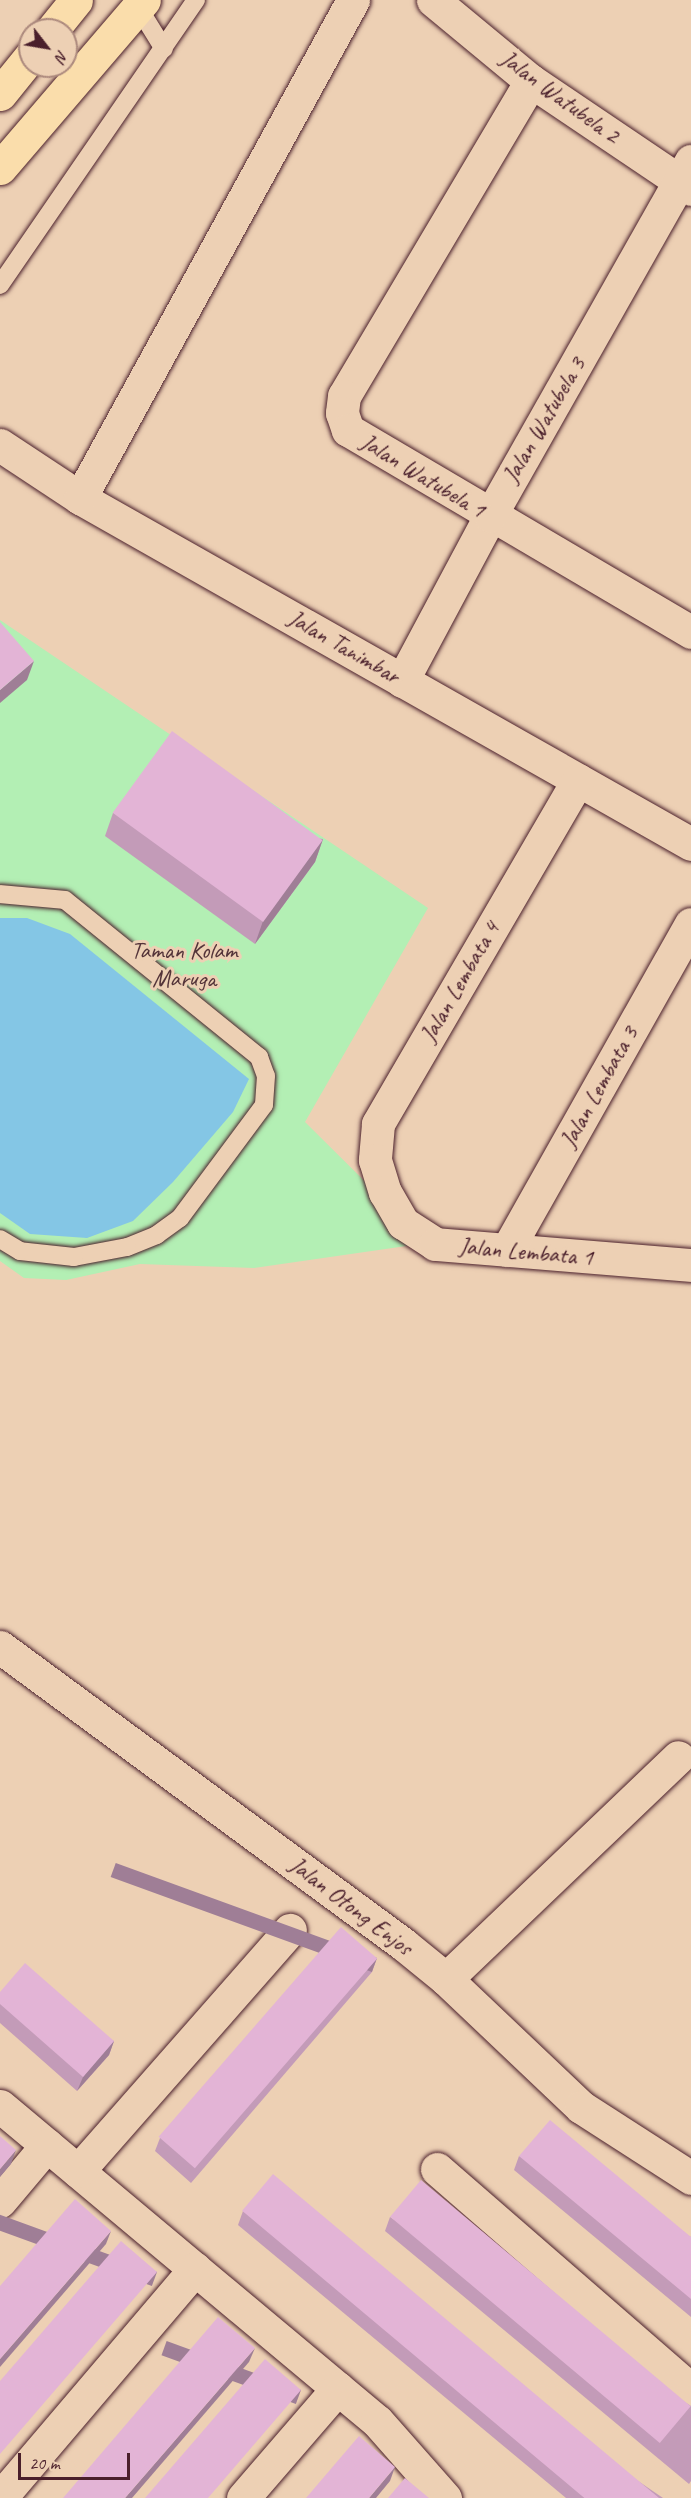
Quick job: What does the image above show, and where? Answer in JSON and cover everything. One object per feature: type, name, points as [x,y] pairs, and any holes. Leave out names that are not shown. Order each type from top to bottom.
[{"type":"main road","points":[[62,18],[76,0]]},
{"type":"main road","points":[[0,168],[141,4]]},
{"type":"main road","points":[[0,94],[18,72]]},
{"type":"street","points":[[80,498],[352,0]]},
{"type":"street","name":"Jalan Watubela 2","points":[[434,0],[531,81],[687,177]]},
{"type":"street","name":"Jalan Watubela 1","points":[[531,81],[344,396],[342,412],[348,430],[490,516],[691,632]]},
{"type":"street","name":"Jalan Watubela 3","points":[[402,681],[490,516],[687,177]]},
{"type":"street","name":"Jalan Tanimbar","points":[[0,445],[80,498],[691,844]]},
{"type":"street","name":"Jalan Lembata 4","points":[[385,1192],[375,1160],[378,1124],[578,780]]},
{"type":"street","name":"Jalan Lembata 3","points":[[507,1250],[691,924]]},
{"type":"street","name":"Jalan Lembata 1","points":[[385,1192],[403,1223],[435,1244],[691,1265]]},
{"type":"street","name":"Jalan Otong Enjos","points":[[0,1647],[446,1979],[581,2107],[691,2178]]},
{"type":"street","points":[[446,1979],[678,1757]]},
{"type":"street","points":[[78,2171],[290,1930]]},
{"type":"street","points":[[0,2106],[377,2421],[445,2498]]},
{"type":"street","points":[[0,2201],[47,2145]]},
{"type":"street","points":[[436,2169],[691,2390]]},
{"type":"street","points":[[0,2498],[195,2269]]},
{"type":"street","points":[[243,2498],[338,2388]]},
{"type":"lane","points":[[0,285],[196,0]]},
{"type":"lane","points":[[141,4],[164,49]]},
{"type":"lane","points":[[0,894],[65,900],[259,1057],[266,1076],[264,1105],[180,1218],[157,1235],[127,1247],[74,1257],[20,1251],[0,1239]]},
{"type":"green space","name":"Taman Kolam Maruga","points":[[0,620],[428,908],[305,1122],[427,1243],[254,1268],[140,1264],[66,1280],[24,1278],[0,1261]]},
{"type":"water","points":[[0,918],[27,918],[70,934],[249,1079],[233,1112],[173,1182],[133,1221],[87,1238],[30,1234],[0,1213]]},
{"type":"building","points":[[0,622],[34,661],[0,690]]},
{"type":"building","points":[[172,731],[322,840],[263,922],[113,813]]},
{"type":"building","points":[[341,1927],[377,1958],[195,2168],[159,2137]]},
{"type":"building","points":[[25,1963],[114,2041],[83,2077],[0,2004],[0,1992]]},
{"type":"building","points":[[550,2120],[691,2237],[691,2299],[519,2156]]},
{"type":"building","points":[[0,2136],[16,2150],[0,2169]]},
{"type":"building","points":[[273,2174],[659,2498],[584,2498],[242,2211]]},
{"type":"building","points":[[421,2180],[691,2406],[660,2443],[390,2217]]},
{"type":"building","points":[[75,2199],[111,2231],[0,2359],[0,2286]]},
{"type":"building","points":[[121,2241],[157,2272],[0,2454],[0,2381]]},
{"type":"building","points":[[218,2317],[255,2348],[125,2498],[63,2498]]},
{"type":"building","points":[[265,2359],[301,2390],[208,2498],[145,2498]]},
{"type":"building","points":[[359,2436],[395,2467],[369,2498],[306,2498]]},
{"type":"building","points":[[405,2478],[429,2498],[388,2498]]}]
